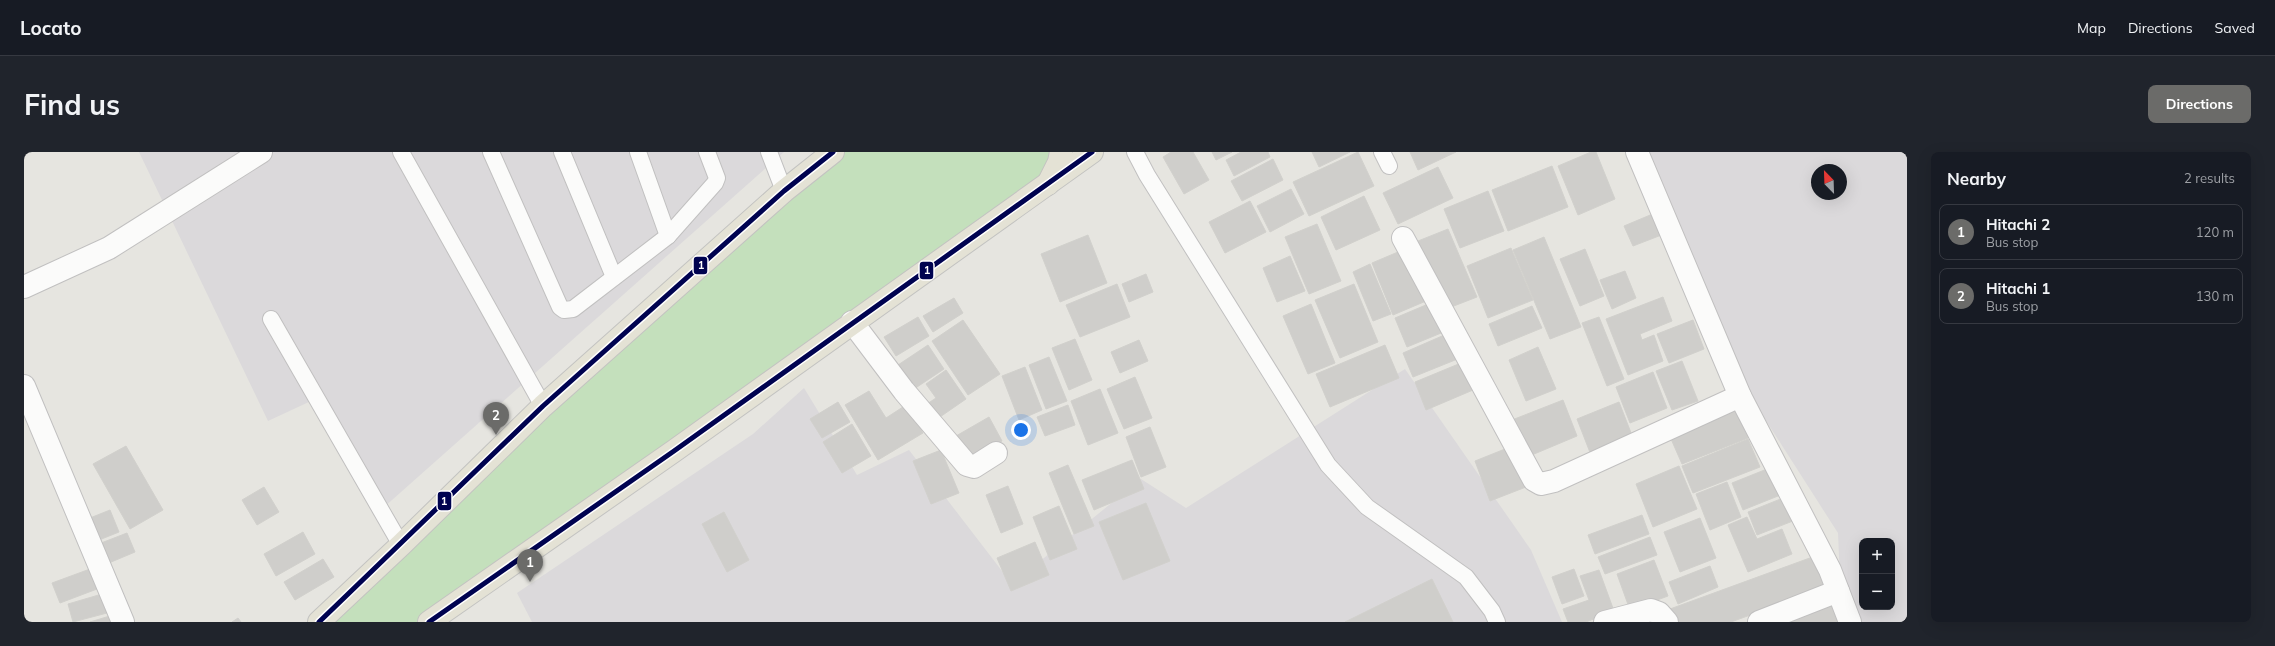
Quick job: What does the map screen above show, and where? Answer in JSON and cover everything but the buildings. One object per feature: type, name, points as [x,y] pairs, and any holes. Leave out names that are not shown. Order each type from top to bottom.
[{"type":"highway","points":[[319,622],[401,545],[543,406],[784,191],[833,152]]},
{"type":"highway","points":[[1046,187],[1060,162],[1061,152]]},
{"type":"highway","points":[[429,622],[674,451],[852,322],[1046,187],[1092,152]]},
{"type":"street","points":[[24,287],[109,248],[261,152]]},
{"type":"street","points":[[1637,152],[1740,396],[1830,570],[1850,622]]},
{"type":"street","points":[[1403,238],[1534,480],[1541,484],[1561,478],[1740,396]]},
{"type":"street","points":[[852,322],[904,391],[967,465],[974,467],[996,453]]},
{"type":"street","points":[[24,386],[123,622]]},
{"type":"street","points":[[1759,622],[1838,591]]},
{"type":"street","points":[[1606,622],[1651,610],[1659,613],[1667,622]]},
{"type":"lane","points":[[401,152],[543,406]]},
{"type":"lane","points":[[491,152],[560,307],[564,310],[574,308],[668,236],[715,184],[717,178],[707,152]]},
{"type":"lane","points":[[562,152],[614,277]]},
{"type":"lane","points":[[638,152],[668,236]]},
{"type":"lane","points":[[769,152],[784,191]]},
{"type":"lane","points":[[1135,152],[1151,182],[1328,465],[1367,507],[1466,577],[1492,611],[1497,622]]},
{"type":"lane","points":[[271,320],[401,545]]},
{"type":"shaded area","points":[[139,152],[784,152],[374,516],[311,401],[268,421]]},
{"type":"shaded area","points":[[1639,152],[1907,152],[1907,622],[1847,622],[1841,604],[1838,533],[1740,380]]},
{"type":"shaded area","points":[[1405,369],[1531,550],[1562,622],[532,622],[517,593],[753,434],[804,388],[857,475],[909,450],[1012,584],[1141,479],[1186,508]]},
{"type":"green space","points":[[833,152],[1061,152],[1059,162],[429,622],[318,622]]},
{"type":"transit line","name":"1","points":[[319,622],[543,406],[784,191],[833,152]]},
{"type":"transit line","name":"1","points":[[429,622],[674,451],[1092,152]]},
{"type":"place","name":"Hitachi 1","points":[[496,435]]},
{"type":"place","name":"Hitachi 2","points":[[530,582]]}]
